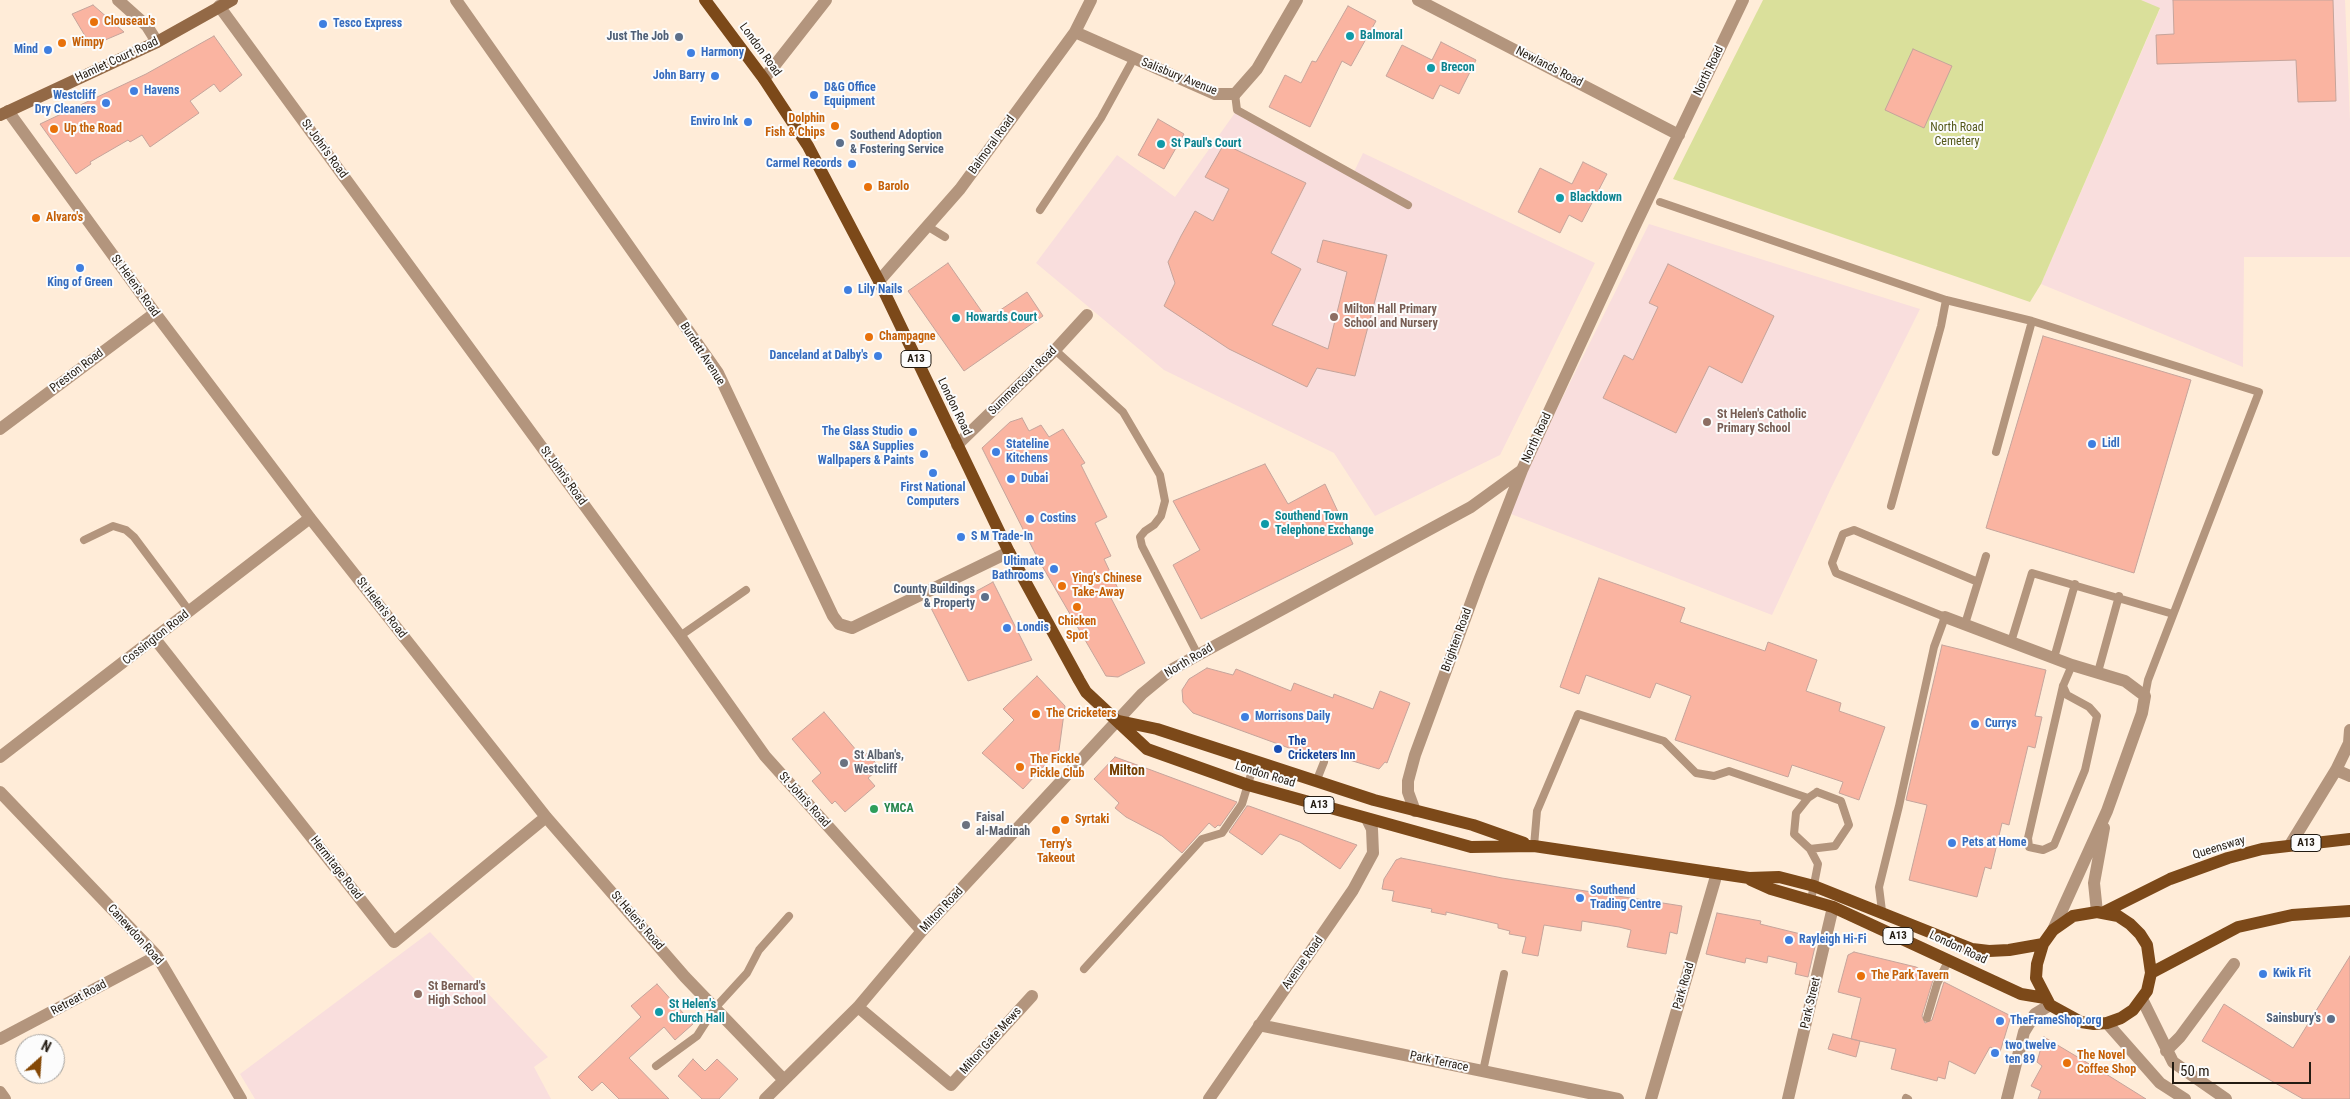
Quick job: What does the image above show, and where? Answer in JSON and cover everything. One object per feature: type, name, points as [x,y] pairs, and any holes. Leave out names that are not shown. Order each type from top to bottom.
[{"type":"main road","name":"London Road","points":[[705,0],[764,79],[808,146],[879,281],[1009,552],[1086,692],[1147,749],[1248,785],[1471,847],[1534,846],[1749,878],[1779,877],[1814,886],[1972,949],[1989,951],[2009,950],[2043,944]]},
{"type":"main road","name":"London Road","points":[[1119,721],[1157,729],[1316,782],[1415,811],[1473,825],[1534,846]]},
{"type":"main road","name":"Queensway","points":[[2047,1002],[2036,978],[2037,964],[2043,944],[2053,930],[2073,916],[2101,912],[2191,871],[2228,858],[2290,845],[2350,839]]},
{"type":"main road","name":"London Road","points":[[1749,878],[1771,889],[1833,907],[1949,959],[2021,994],[2047,1002]]},
{"type":"main road","points":[[2151,973],[2238,927],[2292,915],[2350,911]]},
{"type":"main road","points":[[2047,1002],[2081,1022],[2107,1023],[2121,1018],[2133,1010],[2147,991],[2151,973],[2147,946],[2140,934],[2124,920],[2101,912]]},
{"type":"street","points":[[118,0],[147,26],[156,42]]},
{"type":"street","name":"Hamlet Court Road","points":[[4,113],[156,42],[232,0]]},
{"type":"street","name":"Burdett Avenue","points":[[456,0],[718,374],[833,616],[839,624],[852,628],[1009,552]]},
{"type":"street","points":[[764,79],[826,0]]},
{"type":"street","name":"Balmoral Road","points":[[879,281],[960,189],[1075,32],[1091,0]]},
{"type":"street","name":"Salisbury Avenue","points":[[1075,32],[1215,94],[1235,94],[1257,69],[1297,0]]},
{"type":"street","name":"Newlands Road","points":[[1418,0],[1679,135]]},
{"type":"street","name":"North Road","points":[[1119,721],[1142,694],[1171,670],[1471,507],[1522,470],[1743,0]]},
{"type":"street","name":"St John's Road","points":[[219,6],[680,636],[765,756],[922,932]]},
{"type":"street","name":"St Helen's Road","points":[[4,113],[310,518],[546,817],[685,977],[784,1080]]},
{"type":"street","name":"Preston Road","points":[[0,429],[155,313]]},
{"type":"street","name":"Summercourt Road","points":[[957,445],[1055,350],[1087,314]]},
{"type":"street","name":"Brighten Road","points":[[1415,811],[1408,792],[1408,781],[1415,755],[1522,470]]},
{"type":"street","name":"Cossington Road","points":[[0,757],[310,518]]},
{"type":"street","points":[[1945,617],[2072,665],[2125,681],[2145,696],[2142,713],[2107,811],[2053,930]]},
{"type":"street","name":"Hermitage Road","points":[[155,639],[394,942],[546,817]]},
{"type":"street","name":"Milton Road","points":[[765,1099],[858,1008],[922,932],[1119,721]]},
{"type":"street","points":[[2290,845],[2336,770],[2349,743],[2350,730]]},
{"type":"street","points":[[2336,770],[2350,776]]},
{"type":"street","name":"Canewdon Road","points":[[0,792],[158,956],[241,1099]]},
{"type":"street","points":[[2101,912],[2094,883],[2107,811]]},
{"type":"street","name":"Avenue Road","points":[[1209,1099],[1353,890],[1372,853],[1372,829],[1367,819]]},
{"type":"street","name":"Park Road","points":[[1650,1099],[1717,873]]},
{"type":"street","name":"Park Street","points":[[1788,1099],[1833,907]]},
{"type":"street","name":"Retreat Road","points":[[0,1039],[158,956]]},
{"type":"street","points":[[2166,1051],[2180,1037],[2234,964]]},
{"type":"street","name":"Milton Gate Mews","points":[[858,1008],[951,1085],[1032,996]]},
{"type":"street","points":[[2142,999],[2173,1062],[2226,1099]]},
{"type":"street","points":[[2007,1099],[2024,1032],[2035,1014],[2047,1002]]},
{"type":"street","points":[[2107,1023],[2160,1083],[2185,1099]]},
{"type":"street","name":"Park Terrace","points":[[1259,1026],[1618,1099]]},
{"type":"street","points":[[0,1092],[5,1099]]},
{"type":"lane","points":[[1040,210],[1101,118],[1134,58]]},
{"type":"lane","points":[[1235,94],[1237,110],[1408,205]]},
{"type":"lane","points":[[1660,202],[1946,300],[2032,321],[2259,392],[2148,680],[2145,696]]},
{"type":"lane","points":[[927,226],[945,237]]},
{"type":"lane","points":[[1891,506],[1941,326],[1946,300]]},
{"type":"lane","points":[[1996,452],[2032,321]]},
{"type":"lane","points":[[1055,350],[1123,412],[1160,475],[1165,500],[1161,516],[1154,526],[1144,531],[1140,537],[1142,546],[1198,655]]},
{"type":"lane","points":[[84,540],[113,526],[126,530],[134,536],[190,612]]},
{"type":"lane","points":[[1882,912],[1878,887],[1899,806],[1934,647],[1945,617],[1836,573],[1832,563],[1843,534],[1854,530],[1978,582]]},
{"type":"lane","points":[[1965,624],[1986,556]]},
{"type":"lane","points":[[2011,642],[2032,573],[2119,596],[2173,614]]},
{"type":"lane","points":[[2054,658],[2075,584]]},
{"type":"lane","points":[[680,636],[746,590]]},
{"type":"lane","points":[[2098,672],[2119,596]]},
{"type":"lane","points":[[2063,686],[2067,695],[2089,707],[2097,716],[2085,770],[2054,845],[2043,850],[2029,847],[2028,838],[2063,686],[2072,665]]},
{"type":"lane","points":[[1534,846],[1537,811],[1578,714],[1664,741],[1696,773],[1714,776],[1729,771],[1808,798]]},
{"type":"lane","points":[[1084,969],[1202,840],[1222,833],[1242,804],[1255,761]]},
{"type":"lane","points":[[1316,782],[1324,762]]},
{"type":"lane","points":[[1810,849],[1835,846],[1849,825],[1840,801],[1817,792],[1808,798],[1796,813],[1794,834],[1810,849],[1818,864],[1811,900]]},
{"type":"lane","points":[[656,1066],[697,1036],[715,1008],[740,983],[759,950],[789,916]]},
{"type":"lane","points":[[1927,1018],[1937,984],[1949,959]]},
{"type":"lane","points":[[1483,1071],[1504,974]]},
{"type":"shaded area","points":[[2141,0],[2345,0],[2350,121],[2350,257],[2244,257],[2243,367],[2041,284],[2160,9]]},
{"type":"shaded area","name":"Milton Hall Primary School and Nursery","points":[[1237,110],[1354,172],[1363,153],[1595,263],[1500,455],[1375,516],[1334,453],[1164,370],[1036,263],[1117,155],[1175,197]]},
{"type":"shaded area","name":"St Helen's Catholic Primary School","points":[[1649,224],[1920,309],[1831,488],[1772,615],[1511,514],[1523,477]]},
{"type":"shaded area","name":"St Bernard's High School","points":[[430,932],[548,1057],[534,1067],[551,1099],[255,1099],[240,1074]]},
{"type":"green space","name":"North Road Cemetery","points":[[1763,0],[2141,0],[2160,8],[2041,284],[2030,302],[1673,179]]},
{"type":"building","points":[[2173,0],[2333,0],[2336,101],[2298,102],[2296,60],[2157,64],[2156,35],[2174,34]]},
{"type":"building","name":"Clouseau's","points":[[93,5],[124,32],[91,46],[72,14]]},
{"type":"building","points":[[1348,6],[1376,21],[1351,66],[1342,61],[1310,127],[1269,107],[1285,75],[1301,83],[1312,61],[1316,62]]},
{"type":"building","points":[[214,36],[242,75],[220,92],[214,84],[190,101],[199,113],[150,147],[142,135],[130,142],[128,140],[90,162],[91,164],[76,174],[40,124],[146,74]]},
{"type":"building","name":"Brecon","points":[[1441,42],[1476,60],[1459,94],[1440,85],[1433,99],[1386,76],[1402,45],[1432,60]]},
{"type":"building","points":[[1913,49],[1952,66],[1924,128],[1885,110]]},
{"type":"building","name":"St Paul's Court","points":[[1158,119],[1184,134],[1164,169],[1138,155]]},
{"type":"building","points":[[1224,144],[1306,183],[1271,253],[1301,269],[1272,325],[1328,349],[1347,272],[1317,262],[1323,240],[1387,255],[1355,376],[1317,368],[1307,387],[1229,349],[1164,306],[1175,283],[1168,262],[1181,236],[1195,211],[1213,221],[1229,189],[1205,177]]},
{"type":"building","name":"Blackdown","points":[[1583,162],[1607,174],[1582,222],[1569,215],[1560,233],[1518,212],[1540,168],[1572,184]]},
{"type":"building","name":"Howards Court","points":[[948,263],[987,319],[1027,292],[1043,316],[964,371],[908,291]]},
{"type":"building","points":[[1668,264],[1774,316],[1742,383],[1709,366],[1676,433],[1603,398],[1624,355],[1633,360],[1658,307],[1649,303]]},
{"type":"building","name":"Lidl","points":[[2043,336],[2191,380],[2134,573],[1986,528]]},
{"type":"building","points":[[1022,418],[1029,431],[1041,425],[1049,437],[1063,429],[1085,463],[1081,465],[1107,517],[1095,523],[1111,556],[1104,559],[1120,593],[1111,598],[1145,663],[1118,677],[1106,676],[1038,559],[982,448],[1010,422]]},
{"type":"building","name":"Southend Town Telephone Exchange","points":[[1265,464],[1288,504],[1325,484],[1353,544],[1201,619],[1173,565],[1200,550],[1173,501]]},
{"type":"building","points":[[1599,578],[1685,608],[1680,622],[1765,651],[1768,642],[1817,660],[1806,691],[1841,703],[1839,711],[1885,727],[1859,800],[1839,793],[1843,782],[1792,765],[1788,777],[1675,740],[1691,696],[1656,683],[1650,698],[1586,675],[1579,694],[1560,687]]},
{"type":"building","points":[[993,582],[1032,660],[968,681],[931,608],[946,601],[949,606]]},
{"type":"building","points":[[1942,645],[2046,670],[2035,716],[2042,717],[2035,748],[2028,746],[2009,825],[2002,823],[1991,869],[1985,867],[1977,897],[1909,880],[1927,805],[1906,800]]},
{"type":"building","points":[[1207,668],[1233,675],[1236,669],[1291,691],[1294,683],[1333,698],[1334,694],[1373,709],[1380,691],[1410,703],[1387,763],[1385,762],[1379,769],[1333,755],[1332,760],[1312,752],[1311,756],[1193,713],[1183,702],[1182,690],[1189,679]]},
{"type":"building","points":[[1037,676],[1065,706],[1059,750],[1023,789],[982,753],[1014,720],[1003,709]]},
{"type":"building","name":"St Alban's, Westcliff","points":[[824,712],[862,757],[867,753],[880,768],[868,778],[875,786],[845,812],[835,801],[832,804],[812,781],[821,773],[792,739]]},
{"type":"building","points":[[1115,757],[1237,802],[1220,826],[1218,825],[1215,828],[1209,823],[1182,853],[1162,836],[1126,817],[1115,808],[1119,803],[1094,779]]},
{"type":"building","points":[[1247,806],[1357,845],[1340,869],[1300,842],[1280,834],[1262,855],[1229,832]]},
{"type":"building","points":[[1401,858],[1502,878],[1682,906],[1677,934],[1670,932],[1666,954],[1627,947],[1631,930],[1619,927],[1582,921],[1581,931],[1544,925],[1538,956],[1522,953],[1526,937],[1509,934],[1510,931],[1498,928],[1498,924],[1446,912],[1446,915],[1431,912],[1432,909],[1392,901],[1394,891],[1382,889],[1384,879],[1396,860]]},
{"type":"building","points":[[1717,913],[1761,921],[1760,924],[1817,938],[1808,977],[1795,974],[1797,963],[1768,956],[1767,963],[1746,958],[1745,963],[1706,954]]},
{"type":"building","points":[[1854,952],[1916,967],[1934,977],[1922,1016],[1925,1023],[1932,1020],[1944,982],[2011,1016],[2000,1052],[1990,1047],[1975,1074],[1949,1061],[1945,1079],[1938,1077],[1937,1081],[1891,1069],[1896,1049],[1851,1039],[1861,998],[1838,992],[1848,955]]},
{"type":"building","name":"Sainsbury's","points":[[2350,956],[2350,1099],[2303,1099],[2202,1041],[2224,1004],[2293,1048]]},
{"type":"building","points":[[657,984],[693,1024],[675,1040],[664,1027],[629,1058],[669,1099],[619,1099],[602,1082],[592,1091],[578,1077],[641,1017],[631,1006]]},
{"type":"building","points":[[1833,1034],[1860,1041],[1856,1057],[1828,1049]]},
{"type":"building","points":[[2044,1037],[2146,1099],[2038,1099],[2041,1091],[2031,1086],[2042,1066],[2037,1062]]},
{"type":"building","points":[[693,1059],[705,1071],[717,1059],[738,1079],[719,1099],[702,1099],[678,1076]]},
{"type":"place","name":"Clouseau's","points":[[94,22]]},
{"type":"place","name":"Tesco Express","points":[[323,24]]},
{"type":"place","name":"Balmoral","points":[[1350,36]]},
{"type":"place","name":"Just The Job","points":[[679,37]]},
{"type":"place","name":"Wimpy","points":[[62,43]]},
{"type":"place","name":"Mind","points":[[48,50]]},
{"type":"place","name":"Harmony","points":[[691,53]]},
{"type":"place","name":"Brecon","points":[[1431,68]]},
{"type":"place","name":"John Barry","points":[[715,76]]},
{"type":"place","name":"Havens","points":[[134,91]]},
{"type":"place","name":"D&G Office Equipment","points":[[814,95]]},
{"type":"place","name":"Westcliff Dry Cleaners","points":[[106,103]]},
{"type":"place","name":"Enviro Ink","points":[[748,122]]},
{"type":"place","name":"Dolphin Fish & Chips","points":[[835,126]]},
{"type":"place","name":"Up the Road","points":[[54,129]]},
{"type":"place","name":"Southend Adoption & Fostering Service","points":[[840,143]]},
{"type":"place","name":"St Paul's Court","points":[[1161,144]]},
{"type":"place","name":"Carmel Records","points":[[852,164]]},
{"type":"place","name":"Barolo","points":[[868,187]]},
{"type":"place","name":"Blackdown","points":[[1560,198]]},
{"type":"place","name":"Alvaro's","points":[[36,218]]},
{"type":"place","name":"King of Green","points":[[80,268]]},
{"type":"place","name":"Lily Nails","points":[[848,290]]},
{"type":"place","name":"Milton Hall Primary School and Nursery","points":[[1334,317]]},
{"type":"place","name":"Howards Court","points":[[956,318]]},
{"type":"place","name":"Champagne","points":[[869,337]]},
{"type":"place","name":"Danceland at Dalby's","points":[[878,356]]},
{"type":"place","name":"St Helen's Catholic Primary School","points":[[1707,422]]},
{"type":"place","name":"The Glass Studio","points":[[913,432]]},
{"type":"place","name":"Lidl","points":[[2092,444]]},
{"type":"place","name":"Stateline Kitchens","points":[[996,452]]},
{"type":"place","name":"S&A Supplies Wallpapers & Paints","points":[[924,454]]},
{"type":"place","name":"First National Computers","points":[[933,473]]},
{"type":"place","name":"Dubai","points":[[1011,479]]},
{"type":"place","name":"Costins","points":[[1030,519]]},
{"type":"place","name":"Southend Town Telephone Exchange","points":[[1265,524]]},
{"type":"place","name":"S M Trade-In","points":[[961,537]]},
{"type":"place","name":"Ultimate Bathrooms","points":[[1054,569]]},
{"type":"place","name":"Ying's Chinese Take-Away","points":[[1062,586]]},
{"type":"place","name":"County Buildings & Property","points":[[985,597]]},
{"type":"place","name":"Chicken Spot","points":[[1077,607]]},
{"type":"place","name":"Londis","points":[[1007,628]]},
{"type":"place","name":"The Cricketers","points":[[1036,714]]},
{"type":"place","name":"Morrisons Daily","points":[[1245,717]]},
{"type":"place","name":"Currys","points":[[1975,724]]},
{"type":"place","name":"The Cricketers Inn","points":[[1278,749]]},
{"type":"place","name":"St Alban's, Westcliff","points":[[844,763]]},
{"type":"place","name":"The Fickle Pickle Club","points":[[1020,767]]},
{"type":"place","name":"YMCA","points":[[874,809]]},
{"type":"place","name":"Syrtaki","points":[[1065,820]]},
{"type":"place","name":"Faisal al-Madinah","points":[[966,825]]},
{"type":"place","name":"Terry's Takeout","points":[[1056,830]]},
{"type":"place","name":"Pets at Home","points":[[1952,843]]},
{"type":"place","name":"Southend Trading Centre","points":[[1580,898]]},
{"type":"place","name":"Rayleigh Hi-Fi","points":[[1789,940]]},
{"type":"place","name":"Kwik Fit","points":[[2263,974]]},
{"type":"place","name":"The Park Tavern","points":[[1861,976]]},
{"type":"place","name":"St Bernard's High School","points":[[418,994]]},
{"type":"place","name":"St Helen's Church Hall","points":[[659,1012]]},
{"type":"place","name":"Sainsbury's","points":[[2331,1019]]},
{"type":"place","name":"TheFrameShop.org","points":[[2000,1021]]},
{"type":"place","name":"two twelve ten 89","points":[[1995,1053]]},
{"type":"place","name":"The Novel Coffee Shop","points":[[2067,1063]]},
{"type":"district","name":"Milton","points":[[1127,771]]}]
